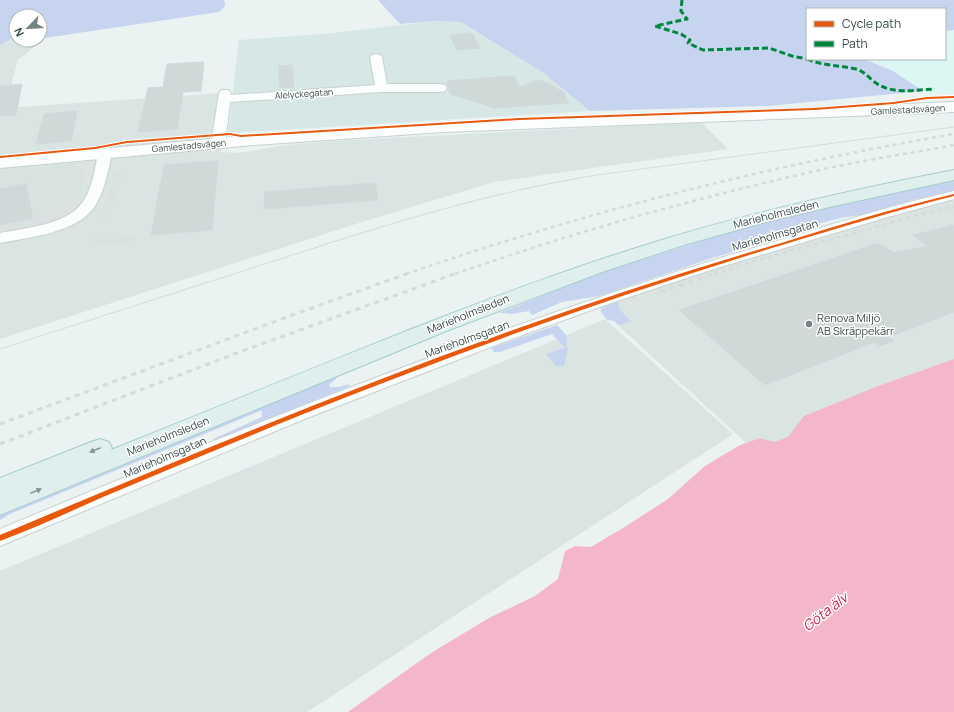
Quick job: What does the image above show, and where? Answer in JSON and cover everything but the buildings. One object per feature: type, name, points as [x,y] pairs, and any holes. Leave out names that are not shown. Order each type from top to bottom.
[{"type":"highway","name":"Marieholmsleden","points":[[0,488],[427,316],[505,286],[590,256],[676,229],[751,209],[871,181],[954,166]]},
{"type":"highway","name":"Marieholmsleden","points":[[0,505],[442,325],[562,278],[640,252],[738,224],[828,201],[954,175]]},
{"type":"street","points":[[376,57],[382,88]]},
{"type":"street","name":"Alelyckegatan","points":[[218,144],[218,134],[225,96],[416,86],[441,88]]},
{"type":"street","name":"Gamlestadsvägen","points":[[0,163],[317,136],[504,124],[784,116],[954,107]]},
{"type":"street","points":[[0,238],[58,225],[71,220],[88,206],[99,179],[105,153]]},
{"type":"street","name":"Marieholmsgatan","points":[[0,538],[288,417],[554,317],[713,264],[894,210],[954,195]]},
{"type":"shaded area","points":[[0,0],[224,0],[225,6],[219,12],[48,38],[48,8],[8,8],[8,40],[0,45]]},
{"type":"shaded area","points":[[378,0],[954,0],[954,30],[946,31],[946,8],[806,8],[806,60],[866,60],[893,71],[923,91],[768,106],[590,111],[542,72],[461,22],[435,21],[400,24]]},
{"type":"shaded area","points":[[435,21],[461,22],[542,72],[590,111],[228,133],[239,40],[333,33]]},
{"type":"shaded area","points":[[954,30],[954,93],[928,93],[886,67],[860,60],[946,60],[946,31]]},
{"type":"shaded area","points":[[8,40],[8,48],[33,48],[18,60],[5,108],[222,93],[221,152],[239,153],[285,145],[349,140],[701,122],[728,149],[494,182],[359,223],[0,339],[0,45]]},
{"type":"shaded area","points":[[67,165],[77,166],[84,171],[85,179],[77,205],[68,213],[56,220],[40,226],[0,235],[0,225],[33,218],[26,184],[0,189],[0,171]]},
{"type":"shaded area","points":[[123,171],[110,216],[102,217],[114,172]]},
{"type":"shaded area","points":[[954,180],[954,191],[913,200],[863,215],[845,217],[793,230],[783,237],[709,259],[599,296],[562,302],[532,315],[529,311],[512,314],[499,313],[592,276],[726,233],[784,217]]},
{"type":"shaded area","points":[[954,198],[954,359],[878,386],[804,416],[789,437],[774,442],[760,438],[746,443],[596,305],[716,266]]},
{"type":"shaded area","points":[[136,236],[135,242],[88,246],[90,240]]},
{"type":"shaded area","points":[[616,302],[619,303],[619,309],[631,321],[620,325],[614,321],[607,320],[601,312],[601,309]]},
{"type":"shaded area","points":[[605,319],[733,434],[307,712],[0,712],[0,571]]},
{"type":"shaded area","points":[[557,325],[567,336],[566,347],[568,347],[564,366],[556,366],[546,354],[565,348],[552,334],[500,352],[494,352],[491,348]]},
{"type":"shaded area","points":[[335,376],[337,378],[329,385],[331,387],[340,387],[348,384],[350,386],[214,441],[213,439],[262,417],[262,411],[260,411],[10,514],[0,520],[0,515]]},
{"type":"water","name":"Göta älv","points":[[954,359],[954,712],[348,712],[431,653],[489,618],[535,596],[558,579],[565,551],[575,546],[591,547],[623,528],[668,499],[705,466],[740,445],[760,438],[774,442],[788,437],[804,416],[878,386]]},
{"type":"tram line","points":[[0,349],[351,236],[432,212],[514,191],[597,175],[954,127]]},
{"type":"railway","points":[[406,274],[541,230],[677,193],[815,161],[954,134]]},
{"type":"railway","points":[[455,274],[547,243],[640,215],[735,190],[844,165],[954,145]]},
{"type":"railway","points":[[714,274],[754,261],[929,212],[954,207]]},
{"type":"railway","points":[[0,424],[409,273]]},
{"type":"railway","points":[[0,444],[234,354],[457,273]]},
{"type":"railway","points":[[660,292],[714,274]]},
{"type":"marked path","points":[[682,0],[680,5],[681,11],[687,19],[655,26],[681,34],[690,40],[688,43],[703,50],[769,48],[792,56],[806,59]]},
{"type":"marked path","points":[[809,60],[825,65],[859,70],[879,85],[892,90],[906,91],[934,89]]},
{"type":"cycle path","points":[[0,157],[95,148],[127,142],[230,134],[241,136],[519,119],[814,109],[894,103],[927,98],[954,97]]},
{"type":"cycle path","points":[[0,538],[300,413],[503,336],[708,266],[883,214],[954,195]]},
{"type":"place","name":"Renova Miljö AB Skräppekärr","points":[[809,324]]}]
